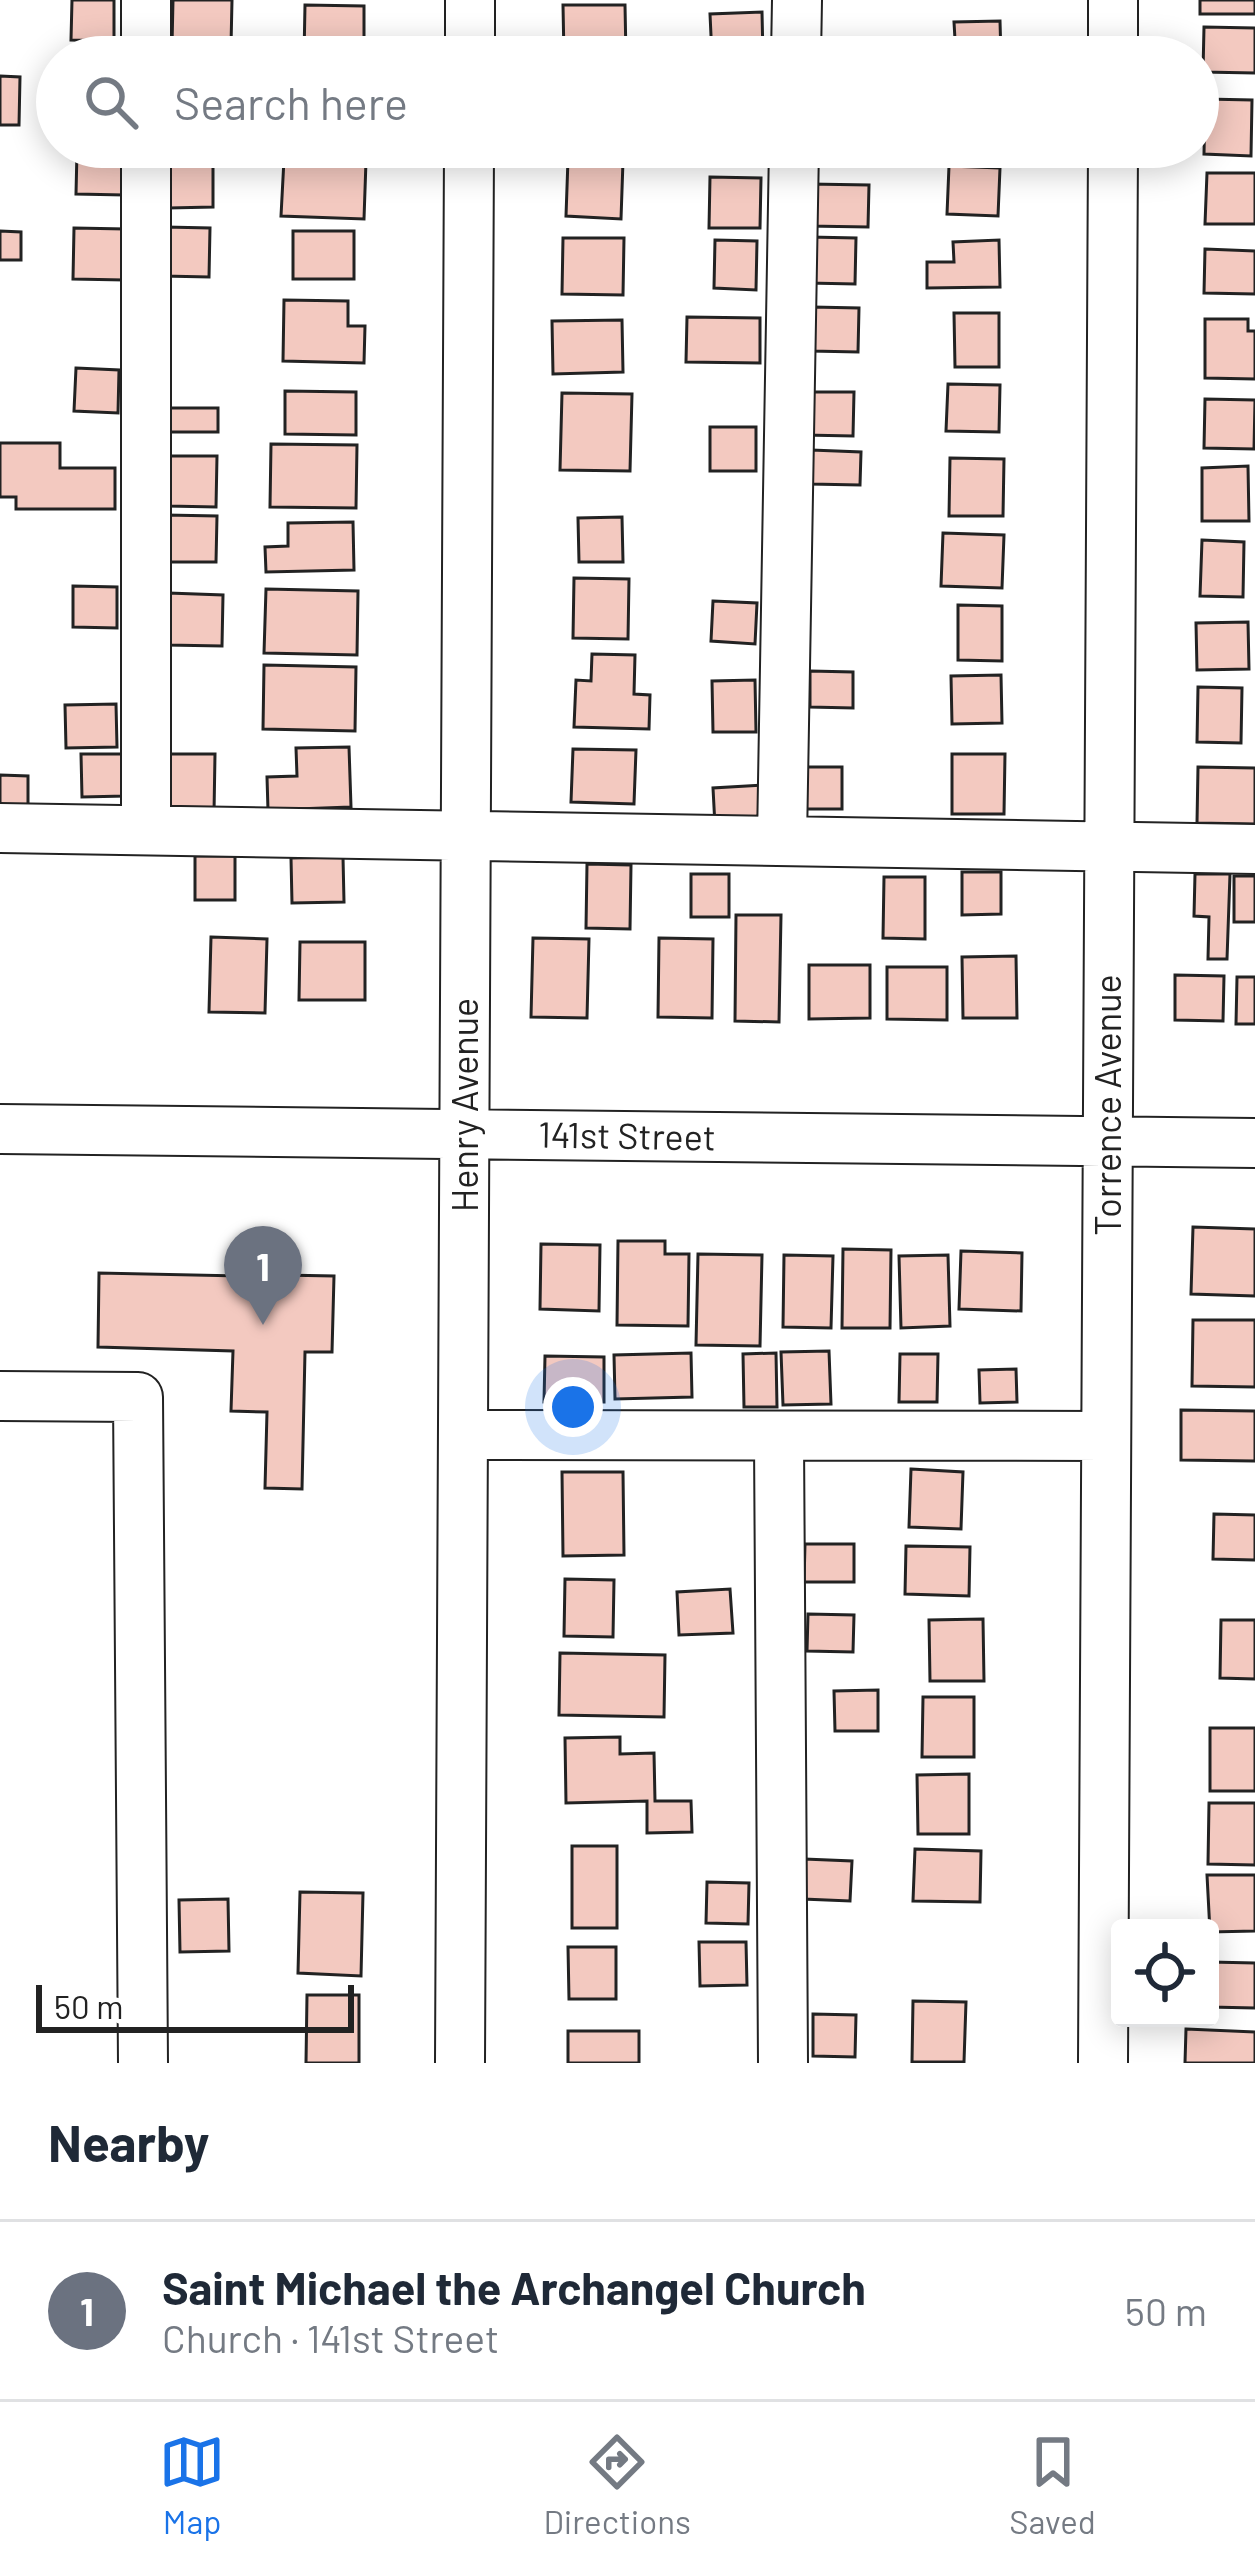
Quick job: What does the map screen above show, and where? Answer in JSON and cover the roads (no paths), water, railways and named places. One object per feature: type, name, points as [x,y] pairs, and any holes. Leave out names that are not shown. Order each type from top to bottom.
[{"type":"street","points":[[146,0],[146,36]]},
{"type":"street","points":[[470,0],[470,36]]},
{"type":"street","points":[[796,0],[796,36]]},
{"type":"street","points":[[1113,0],[1113,36]]},
{"type":"street","points":[[146,168],[146,830]]},
{"type":"street","name":"Henry Avenue","points":[[460,2063],[469,168]]},
{"type":"street","points":[[782,841],[794,168]]},
{"type":"street","name":"Torrence Avenue","points":[[1103,2063],[1112,168]]},
{"type":"street","points":[[0,828],[1255,849]]},
{"type":"street","name":"141st Street","points":[[0,1129],[1255,1143]]},
{"type":"street","points":[[0,1396],[138,1397],[143,2063]]},
{"type":"street","points":[[463,1435],[1106,1436]]},
{"type":"street","points":[[779,1439],[783,2063]]},
{"type":"place","name":"Saint Michael the Archangel Church","points":[[263,1325]]}]
